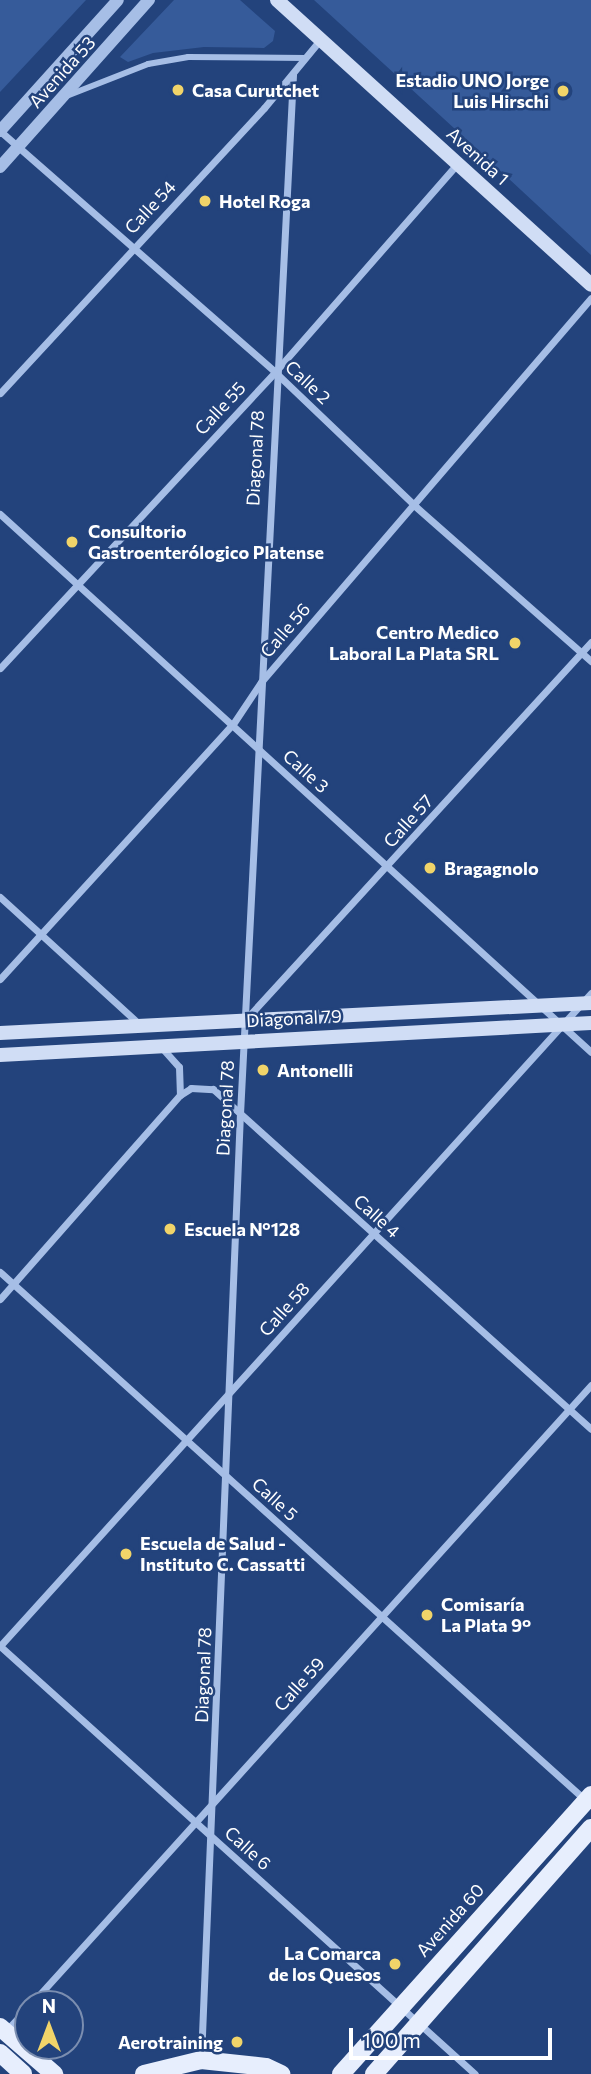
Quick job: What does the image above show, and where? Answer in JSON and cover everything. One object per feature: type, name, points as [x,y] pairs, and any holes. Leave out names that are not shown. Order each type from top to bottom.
[{"type":"main road","name":"Avenida 1","points":[[276,0],[591,285]]},
{"type":"main road","name":"Diagonal 79","points":[[0,1033],[543,1006],[588,1000]]},
{"type":"main road","name":"Diagonal 79","points":[[0,1055],[591,1023]]},
{"type":"main road","name":"Avenida 60","points":[[342,2074],[400,2006],[589,1800]]},
{"type":"main road","points":[[374,2074],[591,1828]]},
{"type":"main road","points":[[2,2032],[54,2074]]},
{"type":"main road","points":[[0,2053],[23,2074]]},
{"type":"main road","points":[[144,2074],[201,2060],[266,2067],[281,2074]]},
{"type":"street","name":"Avenida 53","points":[[0,131],[118,0]]},
{"type":"street","name":"Avenida 53","points":[[0,167],[149,0]]},
{"type":"street","name":"Calle 54","points":[[0,393],[293,74],[320,40]]},
{"type":"street","points":[[64,97],[148,64],[188,57],[306,58]]},
{"type":"street","name":"Diagonal 78","points":[[201,2060],[213,1837],[240,1114],[275,372],[293,74]]},
{"type":"street","name":"Calle 2","points":[[0,131],[275,372],[415,506],[591,661]]},
{"type":"street","name":"Calle 55","points":[[0,668],[275,372],[457,163]]},
{"type":"street","name":"Calle 56","points":[[0,979],[233,724],[261,682],[591,298]]},
{"type":"street","name":"Calle 3","points":[[0,514],[591,1052]]},
{"type":"street","name":"Calle 57","points":[[245,1020],[591,642]]},
{"type":"street","points":[[0,897],[139,1025]]},
{"type":"street","name":"Calle 58","points":[[0,1646],[561,1024],[588,1000]]},
{"type":"street","points":[[0,1299],[180,1095],[179,1067],[159,1045]]},
{"type":"street","name":"Calle 4","points":[[180,1095],[191,1088],[213,1089],[591,1429]]},
{"type":"street","name":"Calle 5","points":[[0,1272],[589,1800]]},
{"type":"street","name":"Calle 59","points":[[43,1990],[591,1385]]},
{"type":"street","name":"Calle 6","points":[[0,1646],[475,2074]]},
{"type":"shaded area","points":[[0,0],[86,0],[0,92]]},
{"type":"shaded area","points":[[174,0],[240,0],[275,31],[273,41],[264,48],[204,47],[153,53],[128,62],[120,57]]},
{"type":"shaded area","points":[[314,0],[591,0],[591,255],[479,151]]},
{"type":"place","name":"Casa Curutchet","points":[[178,90]]},
{"type":"place","name":"Estadio UNO Jorge Luis Hirschi","points":[[563,91]]},
{"type":"place","name":"Hotel Roga","points":[[205,201]]},
{"type":"place","name":"Consultorio Gastroenterólogico Platense","points":[[72,542]]},
{"type":"place","name":"Centro Medico Laboral La Plata SRL","points":[[515,643]]},
{"type":"place","name":"Bragagnolo","points":[[430,868]]},
{"type":"place","name":"Antonelli","points":[[263,1070]]},
{"type":"place","name":"Escuela Nº128","points":[[170,1229]]},
{"type":"place","name":"Escuela de Salud - Instituto C. Cassatti","points":[[126,1554]]},
{"type":"place","name":"Comisaría La Plata 9°","points":[[427,1615]]},
{"type":"place","name":"La Comarca de los Quesos","points":[[395,1964]]},
{"type":"place","name":"Aerotraining","points":[[237,2042]]}]
